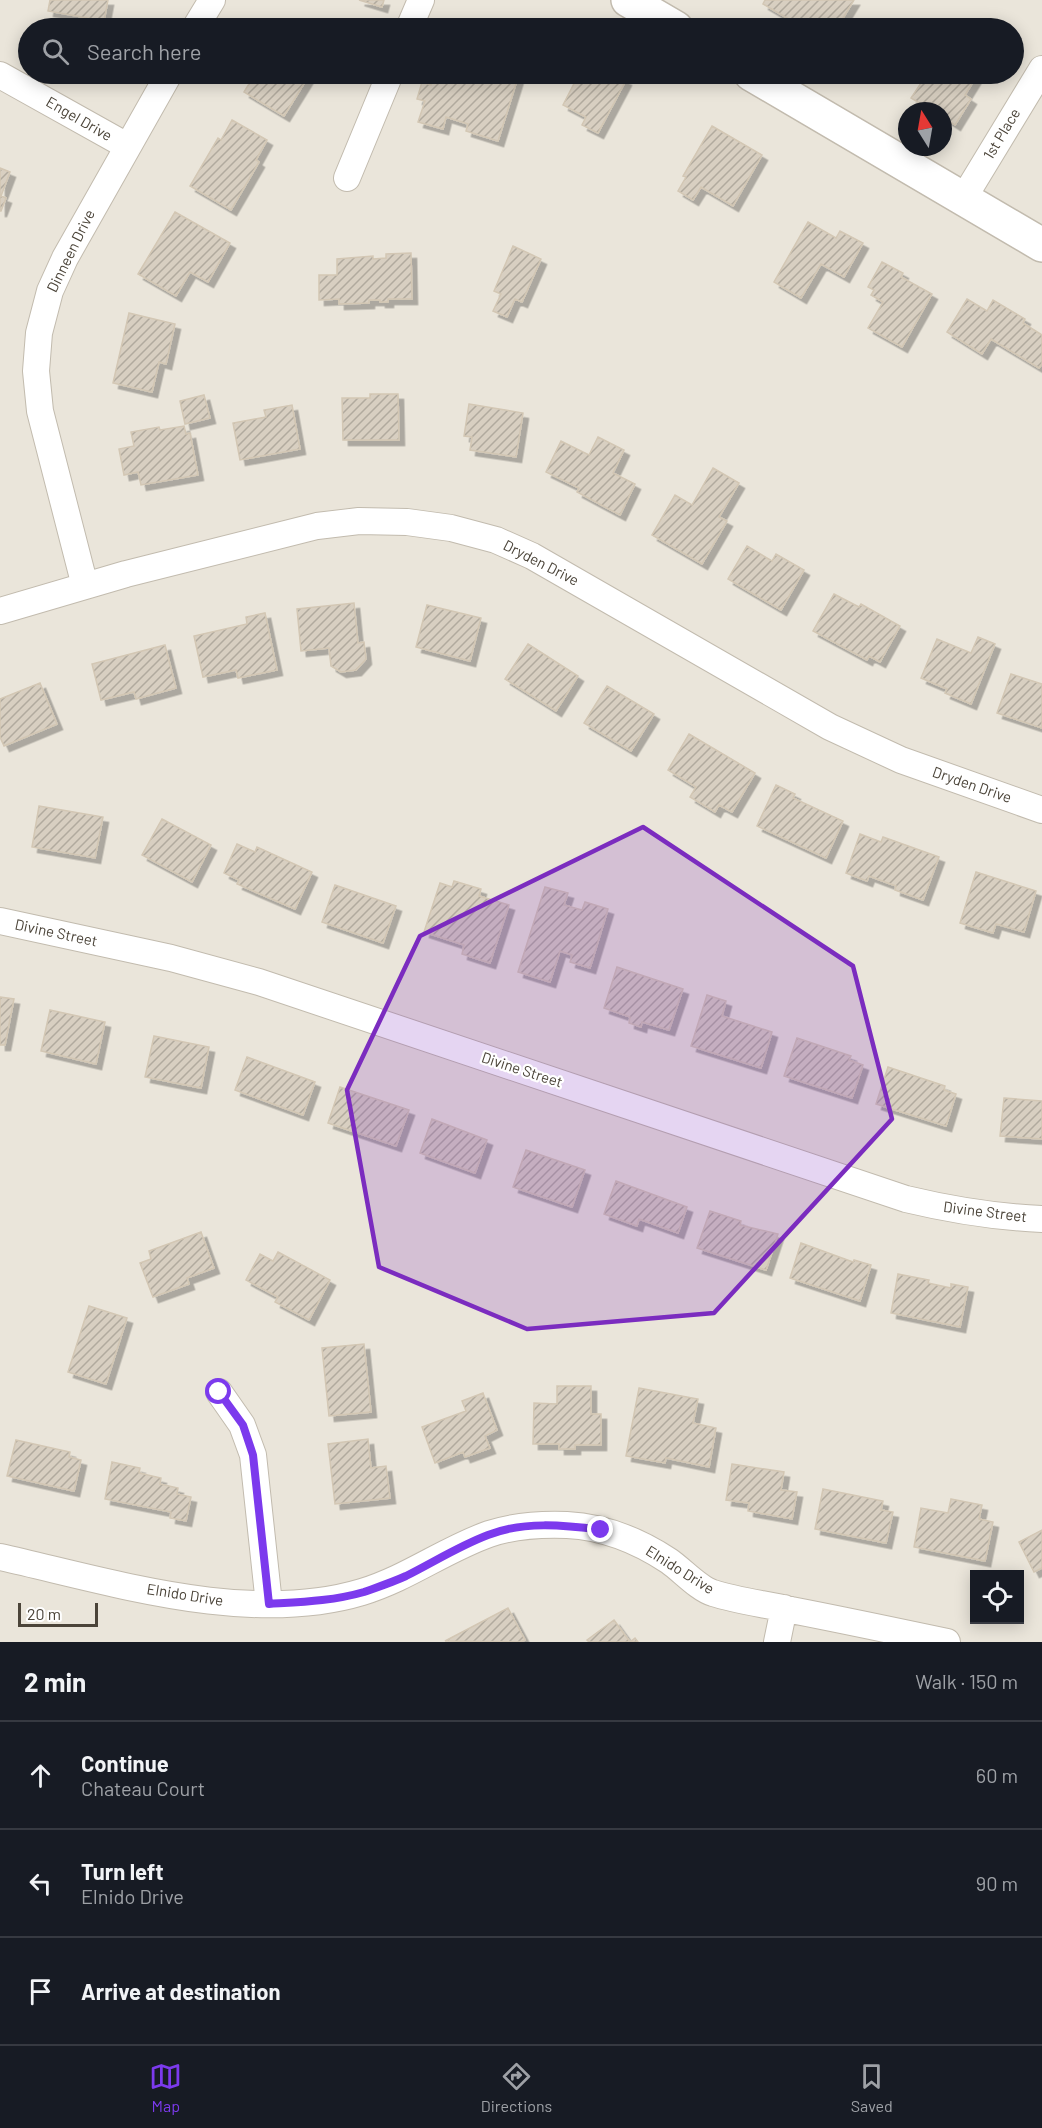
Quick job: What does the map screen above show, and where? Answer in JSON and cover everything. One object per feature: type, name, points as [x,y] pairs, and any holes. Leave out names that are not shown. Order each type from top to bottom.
[{"type":"street","points":[[201,18],[212,0]]},
{"type":"street","points":[[413,18],[421,0]]},
{"type":"street","points":[[628,0],[659,18]]},
{"type":"street","name":"1st Place","points":[[963,199],[1042,69]]},
{"type":"street","name":"Engel Drive","points":[[0,75],[127,146]]},
{"type":"street","name":"Dinneen Drive","points":[[85,586],[40,411],[36,371],[39,333],[50,291],[65,258],[163,84]]},
{"type":"street","points":[[347,178],[386,84]]},
{"type":"street","points":[[769,84],[1042,245]]},
{"type":"street","name":"Dryden Drive","points":[[0,611],[85,586],[317,526],[359,521],[407,522],[451,528],[496,540],[532,556],[830,727],[901,760],[1042,810]]},
{"type":"street","name":"Divine Street","points":[[0,921],[171,958],[259,982],[906,1199],[953,1210],[1000,1217],[1042,1219]]},
{"type":"street","points":[[219,1392],[243,1425],[253,1455],[269,1604]]},
{"type":"street","name":"Elnido Drive","points":[[0,1557],[164,1593],[218,1602],[269,1604],[326,1600],[362,1592],[404,1577],[455,1549],[490,1534],[534,1525],[557,1525],[601,1530],[634,1541],[669,1561],[710,1592],[946,1642]]},
{"type":"street","points":[[777,1642],[784,1608]]},
{"type":"highlighted area","points":[[643,827],[853,966],[892,1119],[714,1313],[527,1329],[379,1267],[347,1090],[420,936]]},
{"type":"shaded area","points":[[0,0],[1042,0],[1042,1642],[0,1642]]},
{"type":"building","points":[[50,0],[108,0],[105,18],[87,18],[48,11]]},
{"type":"building","points":[[359,0],[384,0],[382,7]]},
{"type":"building","points":[[765,0],[854,0],[843,18],[787,18],[763,4]]},
{"type":"building","points":[[249,84],[304,84],[284,116],[244,92]]},
{"type":"building","points":[[421,84],[516,84],[498,141],[466,131],[468,124],[446,117],[443,129],[418,122],[425,101],[417,99]]},
{"type":"building","points":[[574,84],[624,84],[598,133],[582,125],[586,117],[563,105]]},
{"type":"building","points":[[920,84],[972,84],[965,95],[971,99],[955,125],[952,123],[952,102],[918,102],[911,98]]},
{"type":"building","points":[[232,120],[267,140],[256,160],[259,162],[231,210],[190,186],[218,138],[221,140]]},
{"type":"building","points":[[712,126],[762,155],[733,206],[701,187],[693,200],[678,191],[686,177],[683,176]]},
{"type":"building","points":[[0,168],[10,172],[1,196],[6,198],[1,211],[0,211]]},
{"type":"building","points":[[175,212],[230,243],[208,282],[190,272],[176,296],[138,274]]},
{"type":"building","points":[[808,222],[836,238],[840,231],[863,243],[844,277],[821,264],[801,298],[774,282]]},
{"type":"building","points":[[513,246],[541,259],[522,302],[515,299],[507,317],[493,311],[501,294],[494,291]]},
{"type":"building","points":[[411,253],[412,299],[388,299],[388,302],[369,300],[369,303],[339,304],[339,299],[319,300],[319,275],[337,275],[337,259],[373,256],[373,259],[386,258],[386,254]]},
{"type":"building","points":[[882,262],[903,273],[901,277],[932,294],[902,347],[868,328],[883,302],[871,295],[874,290],[868,287]]},
{"type":"building","points":[[967,299],[987,311],[993,300],[1025,319],[1023,323],[1042,335],[1042,364],[1039,368],[991,339],[982,354],[947,332]]},
{"type":"building","points":[[129,313],[175,324],[166,364],[159,362],[152,392],[113,383]]},
{"type":"building","points":[[370,394],[398,394],[399,440],[343,440],[342,398],[370,398]]},
{"type":"building","points":[[204,395],[210,418],[185,424],[180,401]]},
{"type":"building","points":[[469,404],[523,413],[516,457],[470,450],[472,437],[464,436]]},
{"type":"building","points":[[292,405],[300,449],[240,460],[233,423],[266,417],[264,410]]},
{"type":"building","points":[[184,426],[186,434],[190,433],[198,475],[141,485],[138,472],[124,475],[119,449],[134,446],[131,432],[159,427],[160,430]]},
{"type":"building","points":[[598,437],[624,450],[613,473],[635,484],[620,515],[577,492],[579,488],[546,472],[561,441],[589,455]]},
{"type":"building","points":[[713,468],[739,483],[719,517],[727,521],[702,564],[652,535],[675,495],[692,505]]},
{"type":"building","points":[[747,546],[772,561],[776,554],[804,570],[781,610],[728,579]]},
{"type":"building","points":[[834,594],[859,607],[861,604],[900,626],[880,662],[869,656],[867,660],[813,631]]},
{"type":"building","points":[[354,603],[358,643],[364,642],[366,659],[356,670],[341,672],[331,666],[329,648],[301,651],[297,609]]},
{"type":"building","points":[[427,605],[481,618],[470,661],[416,647]]},
{"type":"building","points":[[265,613],[277,670],[238,678],[236,670],[203,677],[194,636],[247,624],[246,617]]},
{"type":"building","points":[[978,637],[995,644],[971,704],[945,693],[947,689],[921,678],[937,639],[971,653]]},
{"type":"building","points":[[528,644],[578,676],[556,711],[505,679]]},
{"type":"building","points":[[165,645],[176,688],[136,699],[134,692],[101,700],[92,664]]},
{"type":"building","points":[[1011,674],[1042,684],[1042,728],[997,713]]},
{"type":"building","points":[[40,683],[57,724],[4,746],[0,737],[0,699]]},
{"type":"building","points":[[607,686],[654,714],[631,751],[584,723]]},
{"type":"building","points":[[689,734],[755,773],[732,812],[719,805],[715,812],[690,797],[696,787],[668,770]]},
{"type":"building","points":[[776,785],[795,794],[793,798],[843,821],[826,858],[757,826]]},
{"type":"building","points":[[39,806],[103,817],[95,858],[32,847]]},
{"type":"building","points":[[162,819],[211,845],[192,882],[142,855]]},
{"type":"building","points":[[860,834],[881,842],[883,837],[939,857],[923,900],[895,890],[896,886],[869,876],[867,881],[846,873]]},
{"type":"building","points":[[237,844],[255,852],[257,847],[312,872],[295,909],[237,884],[239,880],[224,873]]},
{"type":"building","points":[[976,872],[1036,891],[1024,932],[996,924],[993,933],[960,923]]},
{"type":"building","points":[[454,881],[481,889],[479,896],[509,905],[490,963],[462,954],[464,945],[424,932],[440,883],[452,887]]},
{"type":"building","points":[[335,885],[396,906],[383,943],[322,922]]},
{"type":"building","points":[[545,887],[568,893],[564,905],[582,910],[585,902],[608,909],[590,968],[570,962],[572,955],[560,951],[550,982],[518,972]]},
{"type":"building","points":[[617,967],[683,989],[669,1030],[642,1022],[641,1027],[629,1023],[630,1017],[604,1008]]},
{"type":"building","points":[[707,995],[726,1001],[722,1016],[772,1032],[761,1068],[691,1046]]},
{"type":"building","points":[[0,997],[14,999],[5,1045],[0,1045]]},
{"type":"building","points":[[50,1010],[105,1022],[96,1064],[41,1051]]},
{"type":"building","points":[[154,1036],[209,1047],[201,1088],[145,1077]]},
{"type":"building","points":[[797,1038],[851,1056],[849,1060],[863,1065],[852,1098],[784,1076]]},
{"type":"building","points":[[247,1057],[315,1082],[303,1115],[235,1090]]},
{"type":"building","points":[[888,1067],[945,1086],[944,1090],[956,1094],[946,1126],[876,1104]]},
{"type":"building","points":[[340,1087],[409,1110],[396,1146],[328,1123]]},
{"type":"building","points":[[1004,1098],[1042,1101],[1042,1139],[1000,1136]]},
{"type":"building","points":[[432,1119],[487,1140],[475,1173],[420,1153]]},
{"type":"building","points":[[526,1150],[585,1170],[572,1207],[513,1187]]},
{"type":"building","points":[[616,1181],[687,1207],[678,1233],[639,1219],[637,1226],[604,1214]]},
{"type":"building","points":[[710,1211],[741,1221],[740,1225],[778,1234],[766,1270],[697,1248]]},
{"type":"building","points":[[201,1232],[214,1268],[187,1278],[189,1284],[153,1297],[140,1263],[151,1259],[149,1251]]},
{"type":"building","points":[[801,1243],[853,1262],[854,1260],[871,1265],[860,1301],[790,1278]]},
{"type":"building","points":[[278,1252],[330,1280],[309,1320],[275,1302],[278,1297],[246,1280],[260,1254],[273,1261]]},
{"type":"building","points":[[898,1274],[929,1280],[928,1283],[951,1288],[951,1284],[968,1287],[960,1327],[891,1313]]},
{"type":"building","points":[[89,1306],[127,1318],[106,1384],[68,1372]]},
{"type":"building","points":[[364,1344],[371,1412],[329,1416],[322,1348]]},
{"type":"building","points":[[557,1386],[591,1386],[591,1414],[601,1414],[601,1445],[575,1445],[575,1449],[559,1449],[559,1444],[533,1444],[534,1403],[557,1404]]},
{"type":"building","points":[[639,1388],[698,1399],[693,1423],[716,1428],[709,1467],[666,1458],[665,1463],[626,1456]]},
{"type":"building","points":[[483,1393],[497,1430],[485,1436],[490,1448],[465,1457],[463,1452],[435,1463],[422,1427],[466,1411],[462,1401]]},
{"type":"building","points":[[368,1439],[371,1468],[386,1466],[390,1498],[335,1504],[328,1444]]},
{"type":"building","points":[[16,1440],[70,1452],[69,1457],[81,1460],[74,1491],[7,1476]]},
{"type":"building","points":[[112,1462],[140,1468],[139,1473],[161,1478],[160,1484],[178,1488],[177,1494],[191,1497],[186,1521],[170,1518],[171,1512],[105,1499]]},
{"type":"building","points":[[732,1464],[784,1472],[781,1490],[797,1492],[792,1519],[748,1511],[749,1503],[726,1500]]},
{"type":"building","points":[[823,1489],[883,1501],[881,1510],[893,1512],[886,1543],[815,1529]]},
{"type":"building","points":[[951,1499],[982,1505],[979,1519],[993,1522],[985,1561],[914,1547],[921,1508],[948,1513]]},
{"type":"building","points":[[1042,1530],[1042,1568],[1034,1572],[1019,1542]]},
{"type":"building","points":[[508,1608],[525,1640],[520,1642],[445,1641]]},
{"type":"building","points":[[614,1620],[630,1642],[589,1642],[587,1640]]},
{"type":"route","points":[[219,1392],[243,1425],[253,1455],[269,1604],[326,1600],[362,1592],[404,1577],[455,1549],[490,1534],[534,1525],[601,1530]]}]
